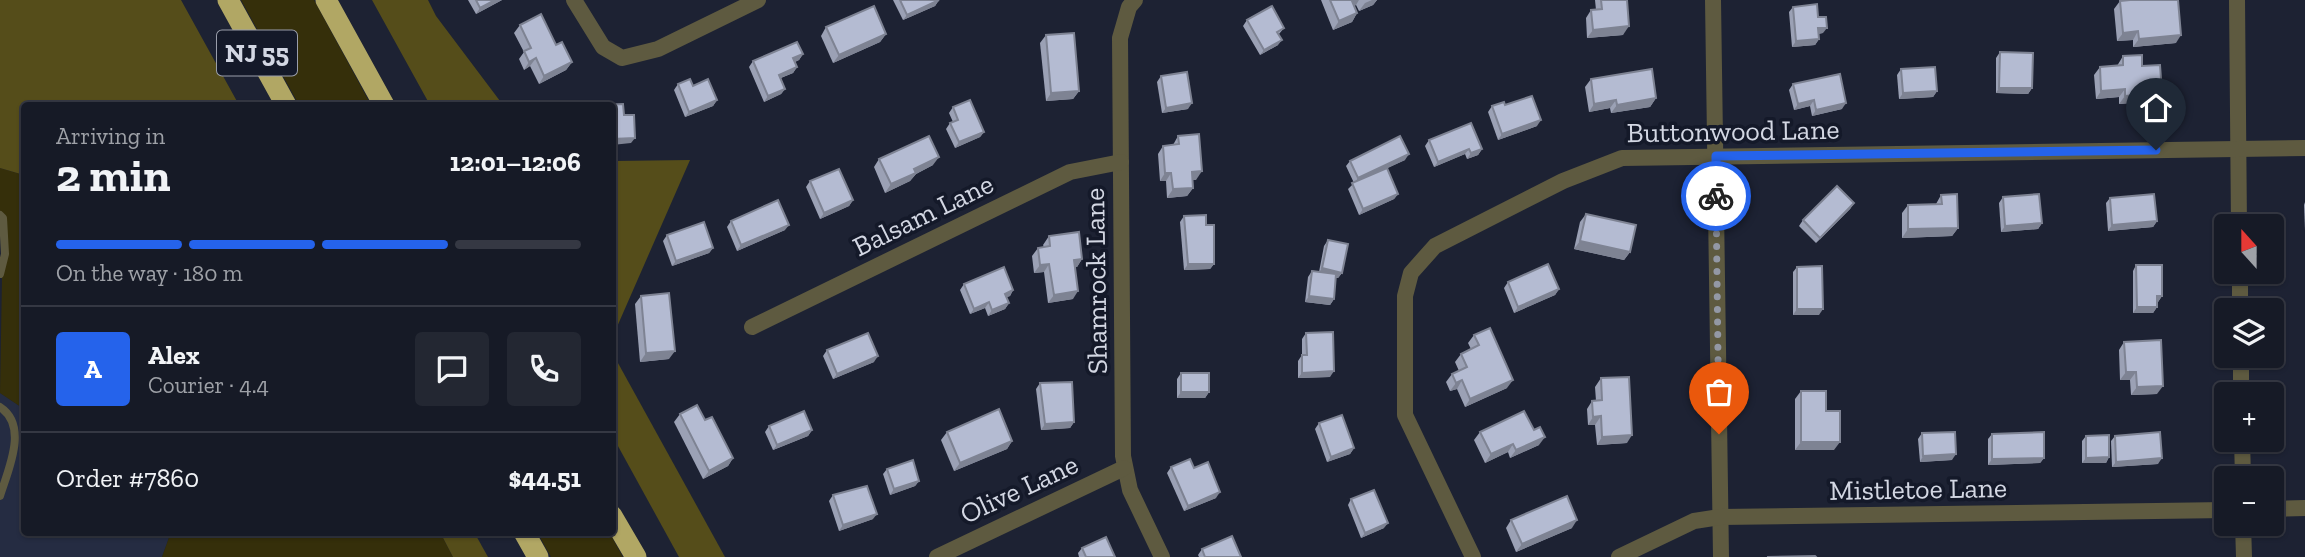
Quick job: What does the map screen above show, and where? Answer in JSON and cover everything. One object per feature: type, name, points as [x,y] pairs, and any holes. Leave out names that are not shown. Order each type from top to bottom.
[{"type":"highway","name":"NJ 55","points":[[226,0],[284,102]]},
{"type":"highway","name":"NJ 55","points":[[328,3],[382,102]]},
{"type":"highway","points":[[616,523],[636,557]]},
{"type":"highway","points":[[526,536],[538,557]]},
{"type":"street","points":[[574,0],[603,47],[622,58],[658,49],[758,0]]},
{"type":"street","name":"Shamrock Lane","points":[[1135,0],[1129,7],[1120,38],[1124,468],[1130,490],[1162,557]]},
{"type":"street","points":[[1713,0],[1721,557]]},
{"type":"street","points":[[2236,0],[2239,214]]},
{"type":"street","name":"Buttonwood Lane","points":[[1474,557],[1405,415],[1405,296],[1411,273],[1435,246],[1610,160],[1716,156],[2305,148]]},
{"type":"street","name":"Balsam Lane","points":[[752,327],[1070,172],[1121,162]]},
{"type":"street","name":"Olive Lane","points":[[937,557],[1124,468]]},
{"type":"street","points":[[2284,509],[2305,508]]},
{"type":"street","name":"Mistletoe Lane","points":[[1619,557],[1695,521],[1720,517],[2214,510]]},
{"type":"street","points":[[2243,536],[2244,557]]},
{"type":"lane","points":[[0,215],[3,218],[5,254],[0,274]]},
{"type":"lane","points":[[0,407],[13,421],[16,433],[0,496]]},
{"type":"shaded area","points":[[0,0],[181,0],[237,102],[21,102],[21,174],[0,168]]},
{"type":"shaded area","points":[[241,0],[314,0],[369,102],[297,102]]},
{"type":"shaded area","points":[[372,0],[428,0],[436,16],[501,102],[428,102]]},
{"type":"shaded area","points":[[690,160],[616,329],[616,161]]},
{"type":"shaded area","points":[[0,168],[21,174],[21,407],[0,393],[3,221],[0,220]]},
{"type":"shaded area","points":[[616,359],[725,557],[679,557],[616,442]]},
{"type":"shaded area","points":[[0,393],[21,407],[21,536],[170,536],[162,557],[0,557]]},
{"type":"shaded area","points":[[170,536],[442,536],[453,557],[162,557]]},
{"type":"shaded area","points":[[442,536],[476,536],[488,557],[453,557]]},
{"type":"shaded area","points":[[539,536],[611,536],[623,557],[551,557]]},
{"type":"building","points":[[476,0],[495,0],[480,8]]},
{"type":"building","points":[[900,0],[939,0],[907,15]]},
{"type":"building","points":[[1330,0],[1354,0],[1352,1],[1357,13],[1339,21]]},
{"type":"building","points":[[1601,0],[1627,0],[1629,26],[1593,30],[1591,10],[1602,9]]},
{"type":"building","points":[[2178,0],[2181,35],[2139,39],[2138,31],[2123,33],[2120,1]]},
{"type":"building","points":[[1817,4],[1818,17],[1826,17],[1827,28],[1818,28],[1819,39],[1796,41],[1793,7]]},
{"type":"building","points":[[874,6],[886,34],[839,55],[826,27]]},
{"type":"building","points":[[1272,6],[1284,28],[1277,32],[1282,40],[1264,50],[1247,20]]},
{"type":"building","points":[[541,14],[556,45],[562,42],[572,62],[544,76],[536,58],[529,62],[524,51],[531,48],[520,25]]},
{"type":"building","points":[[1074,33],[1079,91],[1051,93],[1046,35]]},
{"type":"building","points":[[797,42],[803,54],[793,58],[797,67],[779,75],[785,89],[768,96],[753,61]]},
{"type":"building","points":[[2000,52],[2033,53],[2032,88],[1999,88]]},
{"type":"building","points":[[2142,55],[2142,66],[2160,65],[2162,93],[2125,96],[2125,89],[2101,91],[2100,67],[2123,65],[2123,56]]},
{"type":"building","points":[[1935,67],[1937,91],[1903,93],[1901,69]]},
{"type":"building","points":[[1652,69],[1656,98],[1617,105],[1616,100],[1594,104],[1591,79]]},
{"type":"building","points":[[1187,72],[1192,103],[1166,108],[1161,76]]},
{"type":"building","points":[[1840,74],[1846,103],[1816,110],[1814,100],[1798,104],[1793,84]]},
{"type":"building","points":[[690,79],[693,86],[708,79],[717,100],[689,112],[678,84]]},
{"type":"building","points":[[1532,96],[1541,120],[1502,134],[1492,106],[1504,102],[1505,105]]},
{"type":"building","points":[[970,100],[984,132],[959,142],[950,123],[958,120],[953,107]]},
{"type":"building","points":[[616,104],[623,104],[624,115],[634,115],[635,138],[616,139]]},
{"type":"building","points":[[1471,123],[1482,149],[1471,153],[1469,149],[1438,162],[1429,140]]},
{"type":"building","points":[[1199,134],[1202,171],[1192,172],[1193,188],[1173,189],[1171,173],[1165,173],[1163,146],[1179,144],[1178,136]]},
{"type":"building","points":[[929,136],[939,157],[914,169],[916,173],[891,184],[879,159]]},
{"type":"building","points":[[1400,136],[1409,154],[1358,178],[1350,161]]},
{"type":"building","points":[[1387,168],[1398,194],[1363,209],[1352,183]]},
{"type":"building","points":[[839,169],[853,200],[824,213],[810,181]]},
{"type":"building","points":[[1837,186],[1854,203],[1820,238],[1803,220]]},
{"type":"building","points":[[1957,194],[1958,228],[1908,229],[1908,205],[1942,204],[1941,195]]},
{"type":"building","points":[[2039,194],[2042,223],[2005,226],[2003,197]]},
{"type":"building","points":[[2154,194],[2157,221],[2112,225],[2110,198]]},
{"type":"building","points":[[778,200],[789,225],[741,245],[731,221]]},
{"type":"building","points":[[1586,214],[1636,225],[1630,252],[1580,241]]},
{"type":"building","points":[[1206,215],[1206,225],[1214,225],[1214,264],[1188,264],[1184,216]]},
{"type":"building","points":[[704,222],[713,248],[676,261],[667,235]]},
{"type":"building","points":[[1079,232],[1082,259],[1074,260],[1078,291],[1054,295],[1049,264],[1040,265],[1038,248],[1050,246],[1049,236]]},
{"type":"building","points":[[1328,240],[1348,244],[1342,273],[1322,268]]},
{"type":"building","points":[[1548,264],[1559,289],[1518,307],[1508,282]]},
{"type":"building","points":[[2136,265],[2162,265],[2162,296],[2157,296],[2157,307],[2137,307]]},
{"type":"building","points":[[1822,266],[1823,309],[1797,309],[1797,267]]},
{"type":"building","points":[[1004,267],[1013,290],[1005,294],[1009,303],[992,310],[989,302],[974,309],[964,284]]},
{"type":"building","points":[[1312,271],[1336,274],[1334,299],[1309,296]]},
{"type":"building","points":[[669,293],[675,351],[646,353],[641,296]]},
{"type":"building","points":[[1490,328],[1513,380],[1470,399],[1462,380],[1456,383],[1452,374],[1467,367],[1461,354],[1479,345],[1474,335]]},
{"type":"building","points":[[1333,332],[1334,371],[1302,373],[1302,355],[1307,355],[1306,333]]},
{"type":"building","points":[[868,333],[878,356],[837,374],[827,350]]},
{"type":"building","points":[[2161,340],[2163,386],[2137,387],[2136,372],[2126,372],[2124,342]]},
{"type":"building","points":[[1181,373],[1209,373],[1209,392],[1181,392]]},
{"type":"building","points":[[1629,377],[1632,435],[1602,437],[1601,416],[1593,417],[1592,401],[1602,400],[1601,378]]},
{"type":"building","points":[[1072,382],[1074,422],[1045,424],[1040,383]]},
{"type":"building","points":[[1801,391],[1826,391],[1826,411],[1840,411],[1840,442],[1801,442]]},
{"type":"building","points":[[697,405],[705,420],[712,417],[733,458],[709,471],[680,414]]},
{"type":"building","points":[[999,409],[1012,441],[960,463],[947,432]]},
{"type":"building","points":[[804,411],[812,430],[777,445],[769,426]]},
{"type":"building","points":[[1524,411],[1534,430],[1540,427],[1545,437],[1516,450],[1513,444],[1491,454],[1480,432]]},
{"type":"building","points":[[1342,415],[1354,448],[1331,457],[1319,423]]},
{"type":"building","points":[[1955,432],[1956,454],[1923,456],[1922,433]]},
{"type":"building","points":[[2044,432],[2044,458],[1992,459],[1992,434]]},
{"type":"building","points":[[2160,432],[2162,458],[2116,462],[2115,436]]},
{"type":"building","points":[[2109,435],[2109,457],[2086,458],[2086,436]]},
{"type":"building","points":[[1190,459],[1194,468],[1208,462],[1220,492],[1188,506],[1171,467]]},
{"type":"building","points":[[913,460],[919,481],[894,489],[887,469]]},
{"type":"building","points":[[867,486],[877,514],[843,525],[833,495]]},
{"type":"building","points":[[1374,490],[1388,523],[1365,533],[1351,499]]},
{"type":"building","points":[[1567,496],[1577,520],[1522,544],[1511,520]]},
{"type":"building","points":[[1232,536],[1241,557],[1205,557],[1202,549]]},
{"type":"building","points":[[1106,537],[1115,557],[1086,557],[1082,548]]},
{"type":"way so far","points":[[1716,196],[1719,434]]},
{"type":"route","points":[[1716,196],[1716,156],[2156,150]]}]
